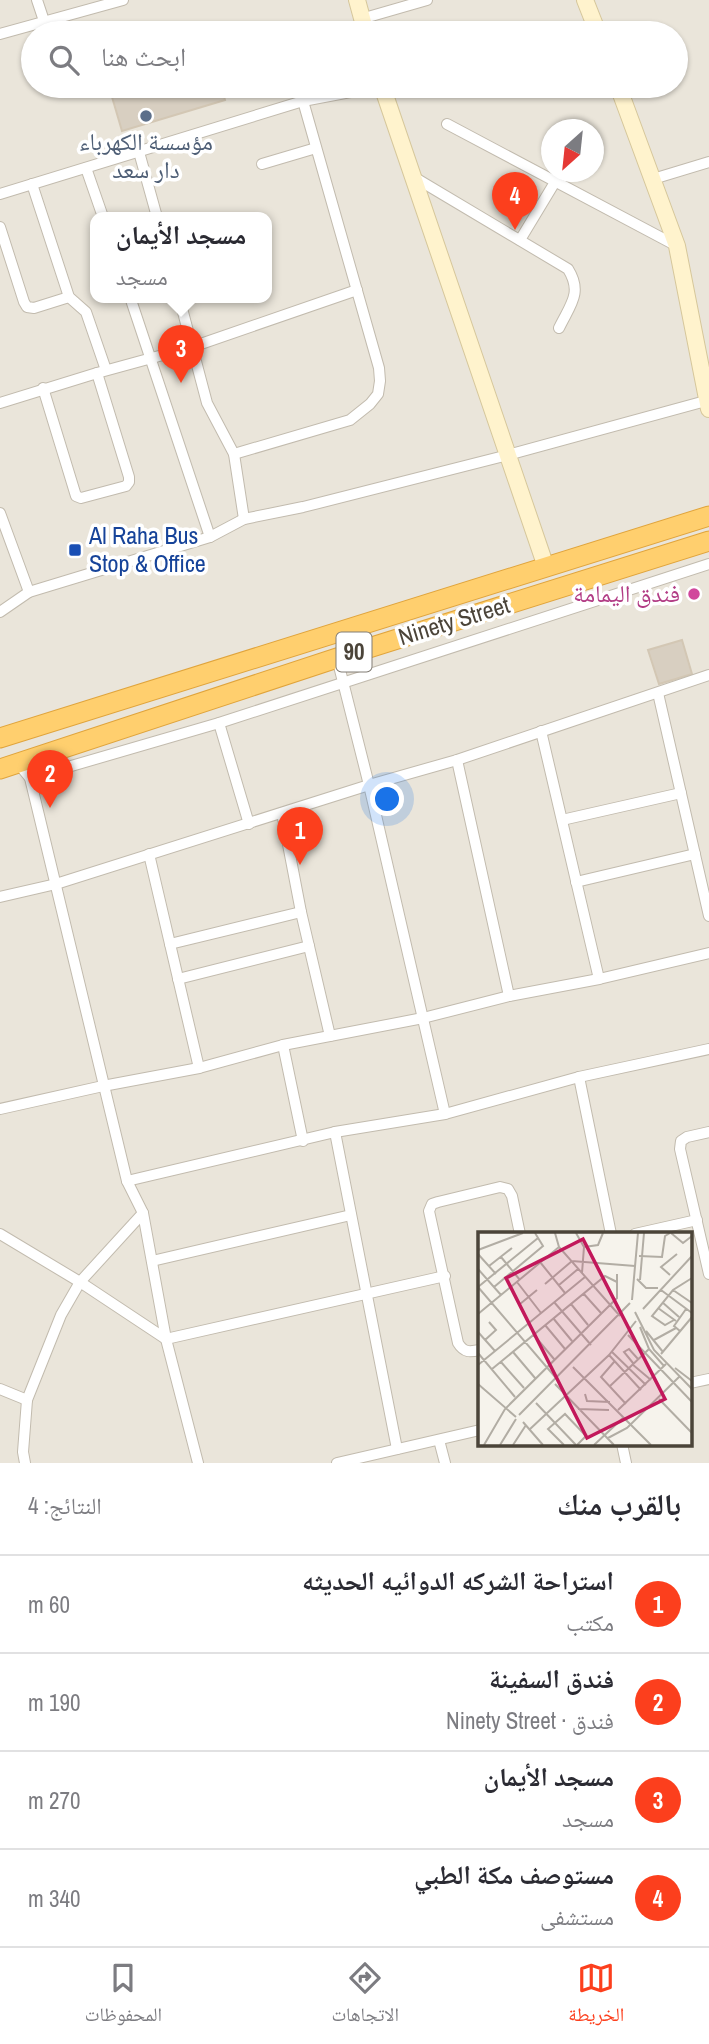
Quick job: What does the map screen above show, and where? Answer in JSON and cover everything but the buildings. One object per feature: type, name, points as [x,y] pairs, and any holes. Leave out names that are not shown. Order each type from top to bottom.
[{"type":"highway","name":"Ninety Street","points":[[5,735],[704,517]]},
{"type":"highway","points":[[704,517],[709,540]]},
{"type":"highway","name":"Ninety Street","points":[[8,765],[709,540]]},
{"type":"street","points":[[37,0],[44,21],[123,0]]},
{"type":"street","points":[[357,0],[363,21]]},
{"type":"street","points":[[376,21],[427,0]]},
{"type":"street","points":[[585,0],[593,21]]},
{"type":"street","points":[[0,34],[21,28]]},
{"type":"street","points":[[0,194],[319,98]]},
{"type":"street","points":[[386,98],[546,567]]},
{"type":"street","points":[[0,611],[29,592],[210,537],[244,519],[303,507],[708,403],[677,246],[623,98]]},
{"type":"street","points":[[234,454],[350,420],[378,394],[379,368],[303,101]]},
{"type":"street","points":[[447,124],[541,174]]},
{"type":"street","points":[[262,164],[316,148]]},
{"type":"street","points":[[139,152],[156,212]]},
{"type":"street","points":[[653,179],[709,162]]},
{"type":"street","points":[[86,168],[101,212]]},
{"type":"street","points":[[412,176],[568,269],[576,281],[577,293],[559,328]]},
{"type":"street","points":[[520,240],[554,182]]},
{"type":"street","points":[[557,182],[677,246]]},
{"type":"street","points":[[32,184],[68,297],[86,312],[129,477],[126,486],[81,498],[76,496],[43,388]]},
{"type":"street","points":[[0,227],[27,307],[34,309],[68,297]]},
{"type":"street","points":[[0,403],[43,388],[192,347],[357,290]]},
{"type":"street","points":[[132,303],[210,537]]},
{"type":"street","points":[[181,303],[207,403],[234,454],[244,519]]},
{"type":"street","points":[[0,513],[29,592]]},
{"type":"street","points":[[30,778],[219,723],[709,564]]},
{"type":"street","points":[[337,658],[445,1114]]},
{"type":"street","points":[[0,897],[56,884],[369,785],[457,760],[709,675]]},
{"type":"street","points":[[658,693],[709,916]]},
{"type":"street","points":[[219,723],[249,824]]},
{"type":"street","points":[[541,731],[599,979]]},
{"type":"street","points":[[457,760],[509,996]]},
{"type":"street","points":[[8,765],[30,778],[127,1181],[143,1213],[166,1339],[198,1463]]},
{"type":"street","points":[[562,820],[681,793]]},
{"type":"street","points":[[282,813],[301,912],[330,1036]]},
{"type":"street","points":[[149,854],[200,1068]]},
{"type":"street","points":[[576,882],[695,854]]},
{"type":"street","points":[[170,944],[301,912]]},
{"type":"street","points":[[178,979],[309,946]]},
{"type":"street","points":[[0,1109],[200,1068],[283,1045],[423,1018],[509,996],[599,979],[709,953]]},
{"type":"street","points":[[283,1045],[303,1141]]},
{"type":"street","points":[[127,1181],[335,1132],[445,1114],[579,1077],[709,1049]]},
{"type":"street","points":[[579,1077],[611,1232]]},
{"type":"street","points":[[335,1132],[397,1449]]},
{"type":"street","points":[[709,1132],[687,1137],[681,1141],[680,1149],[709,1274]]},
{"type":"street","points":[[478,1350],[462,1350],[458,1343],[429,1211],[432,1204],[500,1188],[508,1189],[520,1232]]},
{"type":"street","points":[[25,1463],[23,1452],[27,1399],[61,1315],[80,1282],[143,1213]]},
{"type":"street","points":[[152,1261],[351,1215]]},
{"type":"street","points":[[644,1232],[697,1220]]},
{"type":"street","points":[[0,1234],[80,1282],[166,1339],[445,1276]]},
{"type":"street","points":[[0,1389],[27,1399]]},
{"type":"street","points":[[337,1463],[478,1430]]},
{"type":"street","points":[[439,1440],[445,1463]]},
{"type":"shaded area","points":[[0,0],[709,0],[709,1463],[0,1463]]},
{"type":"place","name":"مؤسسة الكهرباء دار سعد","points":[[146,116]]},
{"type":"place","name":"مستوصف مكة الطبي","points":[[515,230]]},
{"type":"place","name":"مسجد الأيمان","points":[[181,383]]},
{"type":"place","name":"Al Raha Bus Stop & Office","points":[[75,550]]},
{"type":"place","name":"فندق اليمامة","points":[[694,594]]},
{"type":"place","name":"فندق السفينة","points":[[50,808]]},
{"type":"place","name":"استراحة الشركه الدوائيه الحديثه","points":[[300,865]]}]
